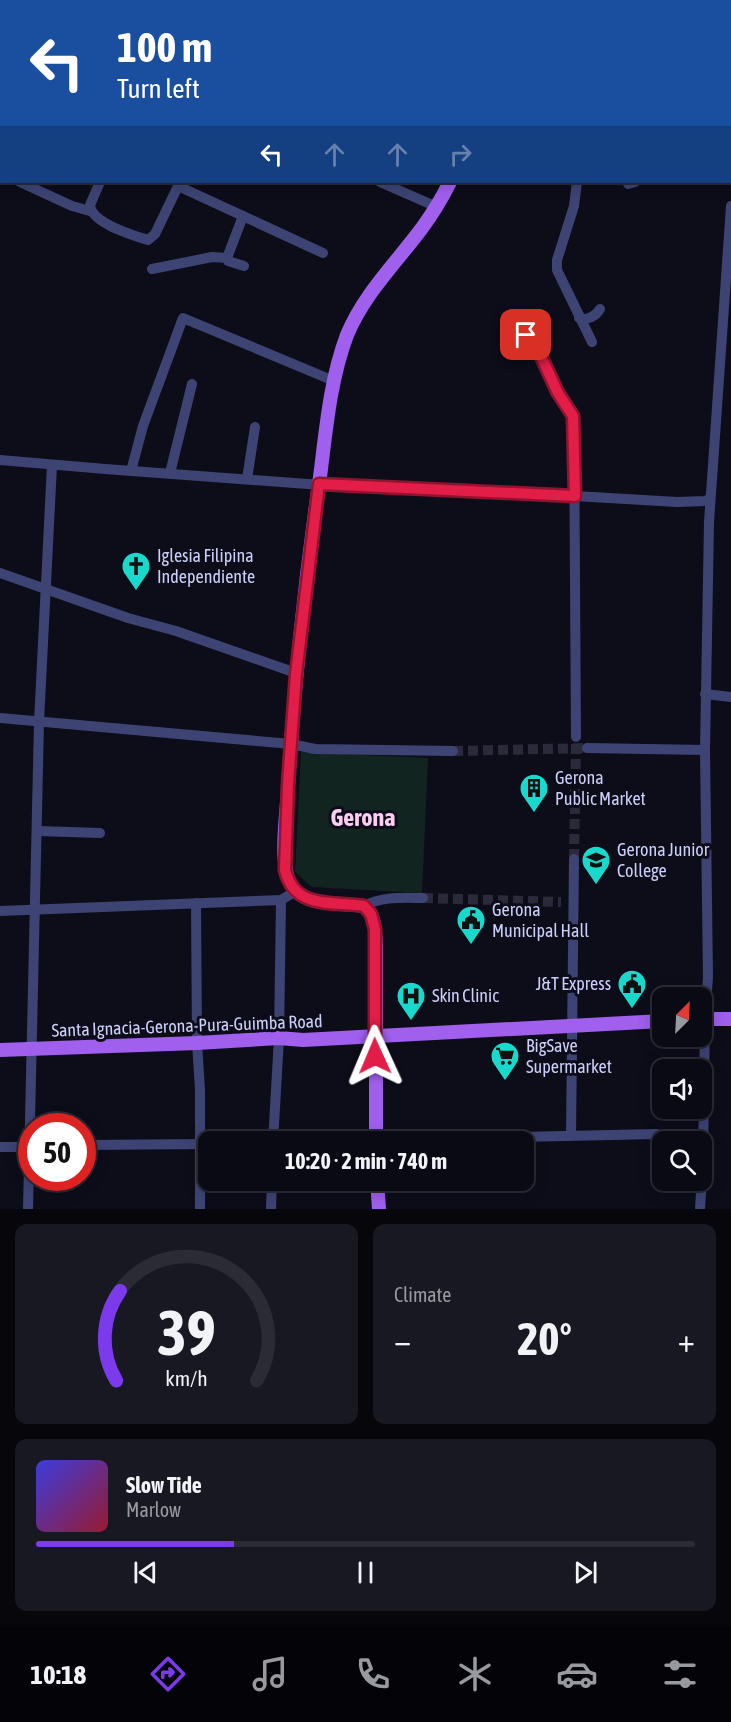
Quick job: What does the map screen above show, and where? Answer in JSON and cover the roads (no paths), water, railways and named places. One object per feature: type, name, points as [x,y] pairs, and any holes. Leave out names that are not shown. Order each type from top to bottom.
[{"type":"main road","points":[[376,1131],[375,929],[371,914],[364,906],[308,899],[296,891],[288,878],[285,861],[296,674],[319,484],[340,354],[355,317],[370,293],[437,207],[449,183]]},
{"type":"main road","points":[[712,1018],[731,1019]]},
{"type":"main road","name":"Santa Ignacia-Gerona-Pura-Guimba Road","points":[[0,1050],[279,1038],[303,1040],[652,1022]]},
{"type":"main road","points":[[378,1191],[379,1209]]},
{"type":"street","points":[[22,183],[72,206],[90,211],[101,221],[148,240],[155,234],[179,184],[323,253]]},
{"type":"street","points":[[90,211],[91,202],[100,183]]},
{"type":"street","points":[[382,183],[437,207]]},
{"type":"street","points":[[577,183],[574,206],[556,265],[592,342]]},
{"type":"street","points":[[707,987],[705,694],[710,499],[731,206]]},
{"type":"street","points":[[227,258],[243,216]]},
{"type":"street","points":[[152,269],[212,257],[227,258],[244,266]]},
{"type":"street","points":[[579,318],[596,315],[600,309]]},
{"type":"street","points":[[131,471],[143,426],[183,318],[334,381]]},
{"type":"street","points":[[525,332],[540,354],[558,393],[573,416],[576,737]]},
{"type":"street","points":[[170,473],[192,384]]},
{"type":"street","points":[[248,479],[255,427]]},
{"type":"street","points":[[0,460],[319,484],[677,502],[698,502],[710,499]]},
{"type":"street","points":[[31,1113],[39,722],[52,465]]},
{"type":"street","points":[[0,573],[128,618],[176,631],[296,674]]},
{"type":"street","points":[[705,694],[731,697]]},
{"type":"street","points":[[0,718],[291,744],[315,749],[453,751]]},
{"type":"street","points":[[586,748],[705,750]]},
{"type":"street","points":[[38,831],[100,833]]},
{"type":"street","points":[[571,1134],[574,859]]},
{"type":"street","points":[[0,911],[281,900],[296,891]]},
{"type":"street","points":[[364,906],[375,900],[386,898],[423,898]]},
{"type":"street","points":[[274,1131],[279,1038],[281,900]]},
{"type":"street","points":[[561,902],[573,902]]},
{"type":"street","points":[[196,903],[197,1043],[203,1131]]},
{"type":"street","points":[[700,1209],[703,1160],[703,1047]]},
{"type":"street","points":[[534,1135],[652,1134]]},
{"type":"street","points":[[96,1144],[198,1144]]},
{"type":"street","points":[[0,1147],[18,1147]]},
{"type":"street","points":[[28,1209],[29,1191]]},
{"type":"street","points":[[200,1209],[201,1191]]},
{"type":"street","points":[[271,1209],[272,1191]]},
{"type":"tunnel","points":[[574,859],[576,743]]},
{"type":"tunnel","points":[[453,751],[587,748]]},
{"type":"tunnel","points":[[423,898],[561,902]]},
{"type":"place","name":"Iglesia Filipina Independiente","points":[[136,592]]},
{"type":"place","name":"Gerona Public Market","points":[[534,814]]},
{"type":"place","name":"Gerona Junior College","points":[[596,886]]},
{"type":"place","name":"Gerona Municipal Hall","points":[[471,946]]},
{"type":"place","name":"J&T Express","points":[[632,1010]]},
{"type":"place","name":"Skin Clinic","points":[[411,1022]]},
{"type":"place","name":"BigSave Supermarket","points":[[505,1082]]},
{"type":"district","name":"Gerona","points":[[363,818]]}]
